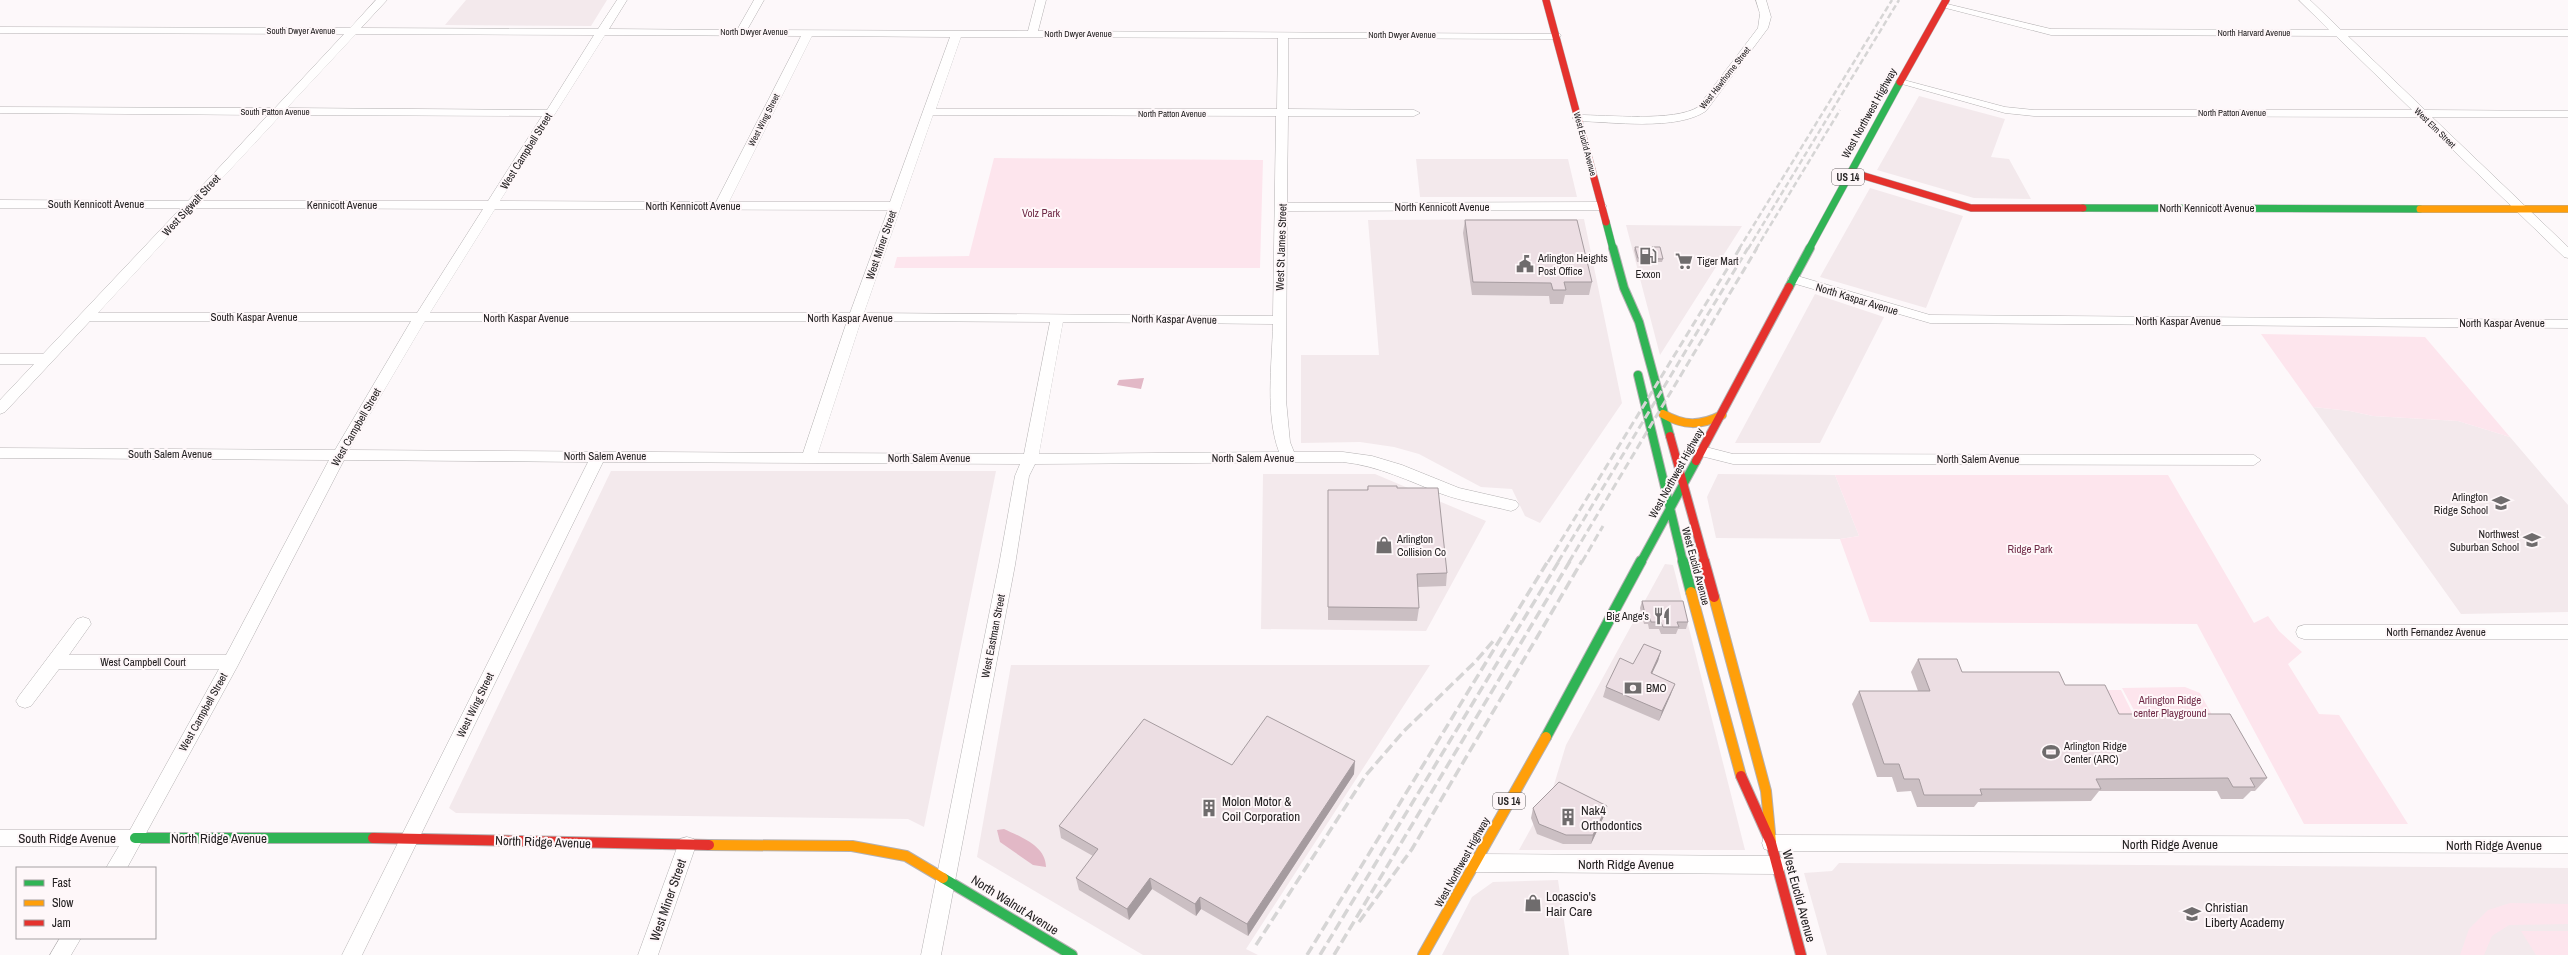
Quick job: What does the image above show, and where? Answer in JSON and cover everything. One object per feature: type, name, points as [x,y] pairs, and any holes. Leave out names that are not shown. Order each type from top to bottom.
[{"type":"main road","name":"West Euclid Avenue","points":[[1546,0],[1624,288],[1639,322],[1766,791],[1771,843]]},
{"type":"main road","name":"West Northwest Highway","points":[[1424,955],[1474,863],[1596,648],[1851,172],[1944,3]]},
{"type":"main road","name":"North Kennicott Avenue","points":[[1851,172],[1971,208],[2568,209]]},
{"type":"main road","name":"West Euclid Avenue","points":[[1624,288],[1626,316]]},
{"type":"main road","name":"West Euclid Avenue","points":[[1635,362],[1669,511],[1741,775],[1771,843],[1801,955]]},
{"type":"main road","points":[[1663,414],[1687,427],[1707,424],[1722,415]]},
{"type":"main road","name":"North Ridge Avenue","points":[[135,838],[409,838],[687,845],[852,846],[879,849],[906,856],[945,877]]},
{"type":"main road","name":"North Walnut Avenue","points":[[945,877],[1072,955]]},
{"type":"street","name":"West Sigwalt Street","points":[[0,409],[382,0]]},
{"type":"street","name":"West Campbell Street","points":[[117,867],[135,838],[231,662],[339,455],[420,318],[622,0]]},
{"type":"street","points":[[741,32],[759,0]]},
{"type":"street","points":[[1032,34],[1041,0]]},
{"type":"street","name":"West Hawthorne Street","points":[[1578,118],[1668,119],[1702,109],[1763,28],[1766,21],[1766,10],[1761,0]]},
{"type":"street","name":"West Elm Street","points":[[2304,0],[2420,114],[2568,254]]},
{"type":"street","name":"North Harvard Avenue","points":[[1944,3],[2062,32],[2568,33]]},
{"type":"street","name":"South Dwyer Avenue","points":[[0,30],[601,32]]},
{"type":"street","name":"North Dwyer Avenue","points":[[601,32],[1556,36]]},
{"type":"street","name":"West Wing Street","points":[[720,207],[808,33]]},
{"type":"street","name":"West Miner Street","points":[[809,458],[855,318],[957,33]]},
{"type":"street","name":"West St James Street","points":[[1283,35],[1282,207],[1279,320],[1280,407],[1283,442],[1289,458]]},
{"type":"street","name":"North Patton Avenue","points":[[1900,82],[2005,110],[2034,112],[2568,114]]},
{"type":"street","name":"South Patton Avenue","points":[[0,110],[550,113]]},
{"type":"street","name":"North Patton Avenue","points":[[929,112],[1283,114],[1414,113]]},
{"type":"street","name":"South Kennicott Avenue","points":[[0,204],[192,204]]},
{"type":"street","name":"Kennicott Avenue","points":[[192,204],[491,206]]},
{"type":"street","name":"North Kennicott Avenue","points":[[491,206],[895,206]]},
{"type":"street","name":"North Kennicott Avenue","points":[[1282,207],[1602,206]]},
{"type":"street","name":"North Kaspar Avenue","points":[[1794,279],[1892,310],[1930,319],[2568,324]]},
{"type":"street","name":"South Kaspar Avenue","points":[[87,317],[420,318]]},
{"type":"street","name":"North Kaspar Avenue","points":[[420,318],[1057,318],[1279,320]]},
{"type":"street","name":"West Eastman Street","points":[[931,955],[1022,476],[1031,458],[1057,318]]},
{"type":"street","points":[[0,359],[46,359]]},
{"type":"street","name":"North Salem Avenue","points":[[1702,451],[1733,458],[2254,460]]},
{"type":"street","name":"South Salem Avenue","points":[[0,453],[339,455]]},
{"type":"street","name":"North Salem Avenue","points":[[339,455],[809,458],[1362,458],[1398,467],[1448,490],[1511,505]]},
{"type":"street","name":"West Wing Street","points":[[352,955],[598,456]]},
{"type":"street","points":[[25,701],[83,624]]},
{"type":"street","name":"North Fernandez Avenue","points":[[2304,632],[2568,632]]},
{"type":"street","name":"West Campbell Court","points":[[54,662],[231,662]]},
{"type":"street","name":"South Ridge Avenue","points":[[0,838],[135,838]]},
{"type":"street","name":"North Ridge Avenue","points":[[1771,843],[2568,845]]},
{"type":"street","name":"West Miner Street","points":[[648,955],[687,845]]},
{"type":"street","name":"North Ridge Avenue","points":[[1474,863],[1777,865]]},
{"type":"street","points":[[60,955],[70,939]]},
{"type":"shaded area","points":[[466,0],[607,0],[591,26],[445,25]]},
{"type":"shaded area","points":[[1919,96],[2005,119],[1991,157],[2009,159],[2031,199],[1974,198],[1877,170]]},
{"type":"shaded area","points":[[1416,159],[1568,159],[1577,197],[1420,197]]},
{"type":"shaded area","points":[[1870,188],[1963,216],[1926,308],[1820,277]]},
{"type":"shaded area","points":[[1584,219],[1622,403],[1540,523],[1525,516],[1512,489],[1481,487],[1419,454],[1394,447],[1360,442],[1301,443],[1301,355],[1379,355],[1368,220]]},
{"type":"shaded area","points":[[1626,225],[1742,226],[1660,355]]},
{"type":"shaded area","points":[[1815,294],[1884,317],[1820,443],[1735,443]]},
{"type":"shaded area","points":[[1144,378],[1141,389],[1117,385],[1119,380]]},
{"type":"shaded area","points":[[2313,407],[2350,411],[2373,416],[2458,421],[2510,437],[2568,505],[2568,612],[2461,614]]},
{"type":"shaded area","points":[[611,471],[996,471],[924,827],[908,819],[456,813],[449,808]]},
{"type":"shaded area","points":[[1263,474],[1375,474],[1486,521],[1426,631],[1261,629]]},
{"type":"shaded area","points":[[1718,474],[1835,475],[1859,536],[1840,539],[1716,538],[1707,497]]},
{"type":"shaded area","points":[[1665,564],[1673,565],[1745,850],[1519,850],[1553,788],[1566,745]]},
{"type":"shaded area","points":[[1011,665],[1430,665],[1246,949],[1258,955],[1143,955],[977,857]]},
{"type":"shaded area","points":[[1004,829],[1025,839],[1037,848],[1042,853],[1046,867],[1033,865],[1000,842],[997,830]]},
{"type":"shaded area","name":"Christian Liberty Academy","points":[[1839,863],[2568,868],[2568,955],[1827,955],[1804,873],[1832,871]]},
{"type":"shaded area","points":[[1558,880],[1569,955],[1442,955],[1472,897],[1493,882]]},
{"type":"green space","name":"Volz Park","points":[[994,158],[1263,160],[1260,268],[894,268],[897,257],[969,256]]},
{"type":"green space","points":[[2261,334],[2425,337],[2510,437],[2458,421],[2373,416],[2350,411],[2313,407]]},
{"type":"green space","name":"Ridge Park","points":[[1835,475],[2168,475],[2254,623],[2268,616],[2279,631],[2302,652],[2288,664],[2319,714],[2339,715],[2408,824],[2304,824],[2197,624],[1870,622],[1840,539],[1859,536]]},
{"type":"green space","name":"Arlington Ridge center Playground","points":[[2185,687],[2200,693],[2217,724],[2142,725],[2122,688]]},
{"type":"green space","points":[[2097,690],[2121,690],[2137,722],[2113,722]]},
{"type":"green space","points":[[2510,903],[2568,904],[2568,924],[2509,925],[2492,936],[2484,955],[2460,955],[2469,929],[2488,910]]},
{"type":"green space","points":[[2521,931],[2568,931],[2568,955],[2536,955]]},
{"type":"building","name":"Arlington Heights Post Office","points":[[1465,220],[1577,220],[1592,282],[1564,282],[1566,290],[1553,290],[1551,283],[1473,282]]},
{"type":"building","name":"Exxon","points":[[1635,247],[1660,247],[1663,259],[1638,258]]},
{"type":"building","name":"Arlington Collision Co","points":[[1368,486],[1438,488],[1447,573],[1417,574],[1419,608],[1328,607],[1328,490],[1368,490]]},
{"type":"building","name":"Big Ange's","points":[[1642,601],[1683,601],[1688,622],[1677,622],[1679,627],[1663,627],[1661,622],[1651,622],[1650,618],[1646,618]]},
{"type":"building","name":"BMO","points":[[1644,644],[1661,651],[1651,673],[1675,684],[1662,711],[1606,687],[1620,658],[1633,664]]},
{"type":"building","name":"Arlington Ridge Center (ARC)","points":[[1918,659],[1957,659],[1962,672],[2059,672],[2065,685],[2105,685],[2119,714],[2230,714],[2267,778],[2250,778],[2255,787],[2233,787],[2228,778],[2096,779],[2101,789],[1980,789],[1982,795],[1924,795],[1919,779],[1904,779],[1899,764],[1884,764],[1859,691],[1930,691]]},
{"type":"building","name":"Molon Motor & Coil Corporation","points":[[1267,716],[1355,761],[1247,924],[1200,897],[1195,904],[1150,878],[1127,909],[1076,878],[1098,849],[1059,826],[1144,719],[1232,765]]},
{"type":"building","name":"Nak4 Orthodontics","points":[[1559,782],[1607,806],[1593,835],[1566,835],[1539,824],[1533,808]]},
{"type":"railway","points":[[1739,249],[1892,0]]},
{"type":"railway","points":[[1748,249],[1899,0]]},
{"type":"railway","points":[[1756,249],[1840,110]]},
{"type":"railway","points":[[1548,562],[1740,248]]},
{"type":"railway","points":[[1558,562],[1748,248]]},
{"type":"railway","points":[[1569,562],[1757,248]]},
{"type":"railway","points":[[1582,562],[1603,526]]},
{"type":"railway","points":[[1307,955],[1548,561]]},
{"type":"railway","points":[[1320,955],[1559,561]]},
{"type":"railway","points":[[1334,955],[1570,561]]},
{"type":"railway","points":[[1359,922],[1412,849],[1582,561]]},
{"type":"railway","points":[[1256,945],[1366,775],[1404,731],[1475,662],[1495,639]]},
{"type":"traffic: fast","points":[[1789,287],[1900,82]]},
{"type":"traffic: fast","points":[[2083,208],[2420,209]]},
{"type":"traffic: fast","points":[[1606,222],[1624,288],[1639,322],[1670,436]]},
{"type":"traffic: fast","points":[[1638,375],[1669,511],[1691,592]]},
{"type":"traffic: fast","points":[[1546,737],[1696,461]]},
{"type":"traffic: fast","points":[[135,838],[373,838]]},
{"type":"traffic: fast","points":[[943,878],[1072,955]]},
{"type":"traffic: slow","points":[[2420,209],[2568,209]]},
{"type":"traffic: slow","points":[[1663,414],[1678,422],[1692,425],[1706,422],[1722,415]]},
{"type":"traffic: slow","points":[[1691,592],[1741,776]]},
{"type":"traffic: slow","points":[[1714,597],[1766,791],[1771,843]]},
{"type":"traffic: slow","points":[[1423,955],[1546,737]]},
{"type":"traffic: slow","points":[[709,845],[852,846],[906,856],[943,878]]},
{"type":"traffic: jam","points":[[1546,0],[1606,222]]},
{"type":"traffic: jam","points":[[1900,82],[1946,0]]},
{"type":"traffic: jam","points":[[1851,172],[1971,208],[2083,208]]},
{"type":"traffic: jam","points":[[1696,461],[1789,287]]},
{"type":"traffic: jam","points":[[1670,436],[1714,597]]},
{"type":"traffic: jam","points":[[1741,776],[1771,843],[1801,955]]},
{"type":"traffic: jam","points":[[373,838],[709,845]]},
{"type":"place","name":"Exxon","points":[[1648,256]]},
{"type":"place","name":"Tiger Mart","points":[[1684,261]]},
{"type":"place","name":"Arlington Heights Post Office","points":[[1525,264]]},
{"type":"place","name":"Arlington Ridge School","points":[[2501,503]]},
{"type":"place","name":"Northwest Suburban School","points":[[2532,540]]},
{"type":"place","name":"Arlington Collision Co","points":[[1384,545]]},
{"type":"place","name":"Big Ange's","points":[[1662,616]]},
{"type":"place","name":"BMO","points":[[1633,688]]},
{"type":"place","name":"Arlington Ridge Center (ARC)","points":[[2051,752]]},
{"type":"place","name":"Molon Motor & Coil Corporation","points":[[1209,808]]},
{"type":"place","name":"Nak4 Orthodontics","points":[[1568,817]]},
{"type":"place","name":"Locascio's Hair Care","points":[[1533,903]]},
{"type":"place","name":"Christian Liberty Academy","points":[[2192,914]]}]
